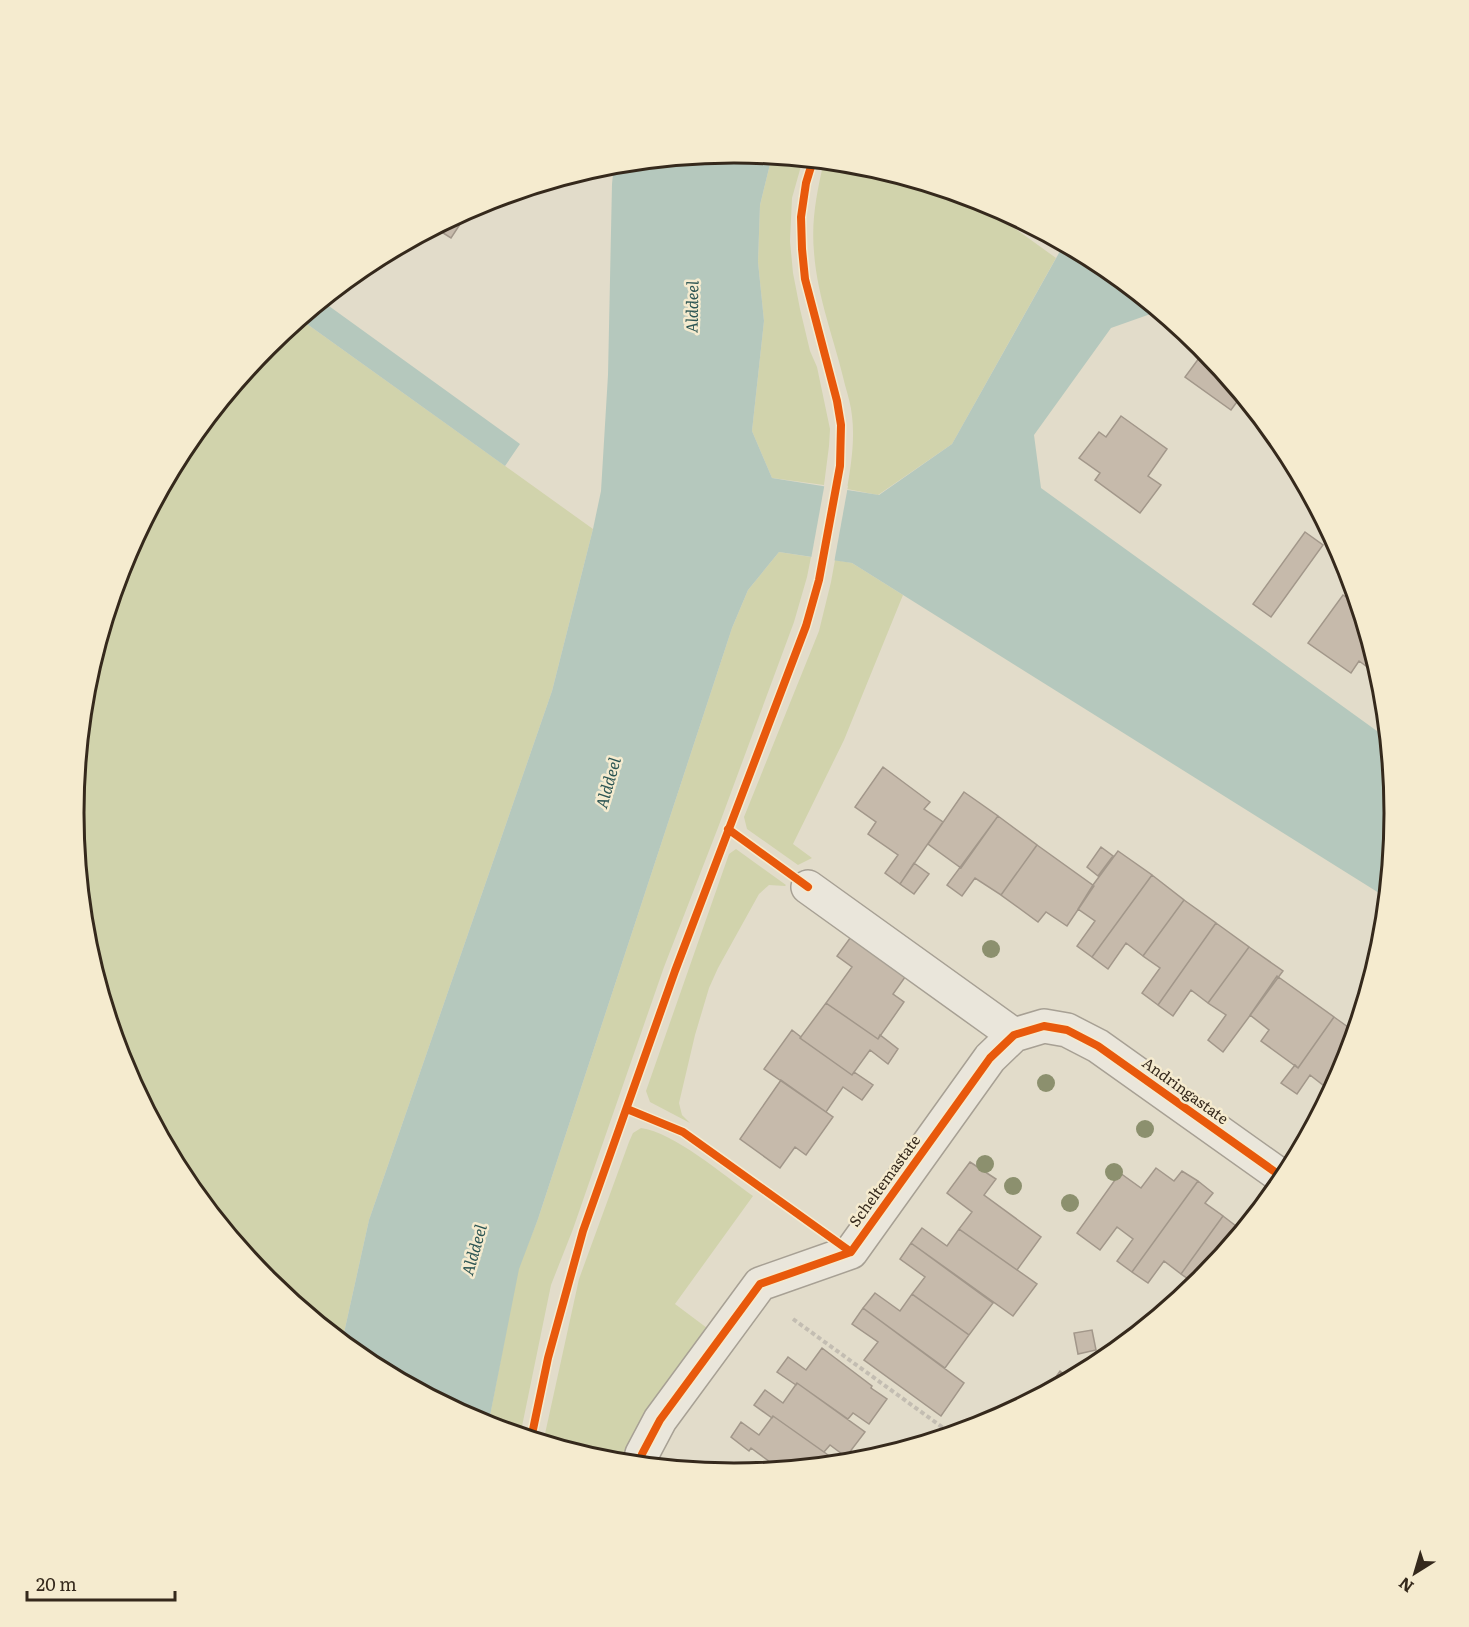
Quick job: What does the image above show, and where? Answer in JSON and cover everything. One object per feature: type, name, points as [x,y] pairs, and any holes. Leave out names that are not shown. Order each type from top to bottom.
[{"type":"street","points":[[808,887],[1014,1035]]},
{"type":"street","name":"Scheltemastate","points":[[760,1284],[850,1252],[990,1058],[1014,1035],[1044,1026],[1067,1029]]},
{"type":"street","name":"Andringastate","points":[[1067,1029],[1098,1046],[1276,1173]]},
{"type":"street","points":[[641,1457],[660,1420],[760,1284]]},
{"type":"path","points":[[760,1284],[781,1310],[944,1429]]},
{"type":"green space","points":[[770,164],[801,167],[792,198],[790,241],[800,309],[810,351],[817,367],[830,429],[824,485],[772,478],[752,431],[764,321],[758,262],[760,205]]},
{"type":"green space","points":[[822,169],[861,175],[903,185],[944,198],[1010,225],[1056,258],[952,444],[878,495],[847,489],[853,444],[852,412],[822,302],[816,269],[813,240],[817,195]]},
{"type":"green space","points":[[306,324],[593,529],[552,691],[369,1220],[344,1333],[306,1303],[245,1242],[218,1209],[171,1139],[134,1062],[106,982],[96,940],[85,856],[85,771],[96,687],[106,645],[134,565],[171,488],[218,418],[245,385]]},
{"type":"green space","points":[[779,552],[811,557],[794,622],[664,967],[573,1229],[551,1285],[522,1428],[490,1416],[518,1269],[538,1219],[732,628],[748,590]]},
{"type":"green space","points":[[835,560],[852,563],[903,595],[844,740],[793,844],[812,858],[798,865],[747,829],[744,817],[819,631]]},
{"type":"green space","points":[[736,849],[786,885],[769,885],[759,894],[709,988],[679,1103],[682,1115],[690,1123],[650,1102],[646,1091],[729,854]]},
{"type":"green space","points":[[641,1128],[668,1138],[714,1167],[753,1196],[675,1304],[707,1328],[637,1426],[624,1454],[545,1435],[579,1279],[633,1133]]},
{"type":"water","name":"Alddeel","points":[[692,164],[770,164],[760,205],[758,262],[764,321],[752,431],[772,478],[879,495],[952,444],[1060,250],[1096,273],[1151,314],[1111,328],[1034,435],[1041,488],[1379,733],[1384,771],[1384,856],[1380,893],[852,563],[779,552],[748,590],[732,628],[538,1219],[519,1269],[490,1416],[409,1377],[344,1333],[369,1220],[552,691],[593,529],[601,491],[608,375],[613,174],[650,169]]},
{"type":"water","points":[[328,306],[520,444],[505,466],[306,324]]},
{"type":"pier","points":[[825,482],[848,486],[834,563],[811,559]]},
{"type":"building","points":[[460,224],[451,238],[442,233]]},
{"type":"building","points":[[1199,359],[1237,401],[1231,410],[1185,377]]},
{"type":"building","points":[[1121,416],[1167,449],[1148,476],[1161,485],[1140,513],[1095,480],[1100,473],[1079,458],[1099,432],[1106,437]]},
{"type":"building","points":[[1305,532],[1323,545],[1271,617],[1253,604]]},
{"type":"building","points":[[1343,595],[1350,604],[1368,668],[1359,661],[1351,673],[1308,643]]},
{"type":"building","points":[[883,767],[930,802],[924,809],[943,822],[900,884],[885,873],[898,855],[868,834],[876,822],[855,807]]},
{"type":"building","points":[[964,792],[998,816],[961,868],[928,844]]},
{"type":"building","points":[[998,816],[1037,845],[1001,895],[975,878],[962,896],[947,885]]},
{"type":"building","points":[[1037,845],[1094,886],[1067,926],[1046,912],[1038,922],[1001,895]]},
{"type":"building","points":[[1101,847],[1113,856],[1098,876],[1087,867]]},
{"type":"building","points":[[1118,851],[1152,875],[1092,957],[1077,946],[1095,921],[1078,909]]},
{"type":"building","points":[[914,863],[929,874],[914,894],[900,884]]},
{"type":"building","points":[[1152,875],[1184,900],[1143,956],[1126,943],[1108,969],[1092,957]]},
{"type":"building","points":[[1184,900],[1216,923],[1158,1005],[1142,993],[1160,968],[1143,956]]},
{"type":"building","points":[[1216,923],[1249,947],[1208,1003],[1191,990],[1173,1016],[1158,1005]]},
{"type":"building","points":[[853,934],[908,973],[893,994],[904,1002],[878,1039],[826,1003],[852,967],[837,956]]},
{"type":"building","points":[[1249,947],[1283,971],[1223,1052],[1208,1040],[1226,1015],[1208,1003]]},
{"type":"building","points":[[1277,976],[1334,1017],[1298,1068],[1261,1041],[1269,1030],[1250,1015]]},
{"type":"building","points":[[826,1003],[878,1039],[880,1035],[898,1049],[888,1064],[870,1050],[852,1075],[800,1038]]},
{"type":"building","points":[[1334,1017],[1348,1027],[1324,1086],[1310,1075],[1297,1094],[1281,1083],[1295,1065],[1298,1068]]},
{"type":"building","points":[[792,1030],[852,1075],[854,1072],[873,1085],[862,1100],[843,1087],[826,1112],[764,1069]]},
{"type":"building","points":[[781,1080],[833,1117],[806,1155],[795,1147],[780,1168],[740,1139]]},
{"type":"building","points":[[970,1162],[996,1179],[984,1195],[1041,1237],[1017,1270],[959,1229],[972,1212],[947,1193]]},
{"type":"building","points":[[1156,1168],[1174,1181],[1182,1171],[1198,1181],[1132,1272],[1117,1261],[1133,1239],[1117,1227],[1100,1250],[1077,1233],[1120,1173],[1141,1188]]},
{"type":"building","points":[[1198,1181],[1213,1193],[1205,1203],[1223,1216],[1181,1274],[1164,1261],[1148,1283],[1132,1272]]},
{"type":"building","points":[[1223,1216],[1237,1226],[1188,1279],[1181,1274]]},
{"type":"building","points":[[922,1228],[947,1246],[959,1229],[1037,1284],[1013,1316],[911,1243]]},
{"type":"building","points":[[911,1243],[993,1303],[969,1335],[912,1294],[925,1277],[900,1259]]},
{"type":"building","points":[[875,1293],[900,1311],[912,1294],[969,1335],[945,1368],[863,1308]]},
{"type":"building","points":[[863,1308],[964,1383],[941,1416],[864,1360],[878,1342],[852,1324]]},
{"type":"building","points":[[1092,1330],[1096,1350],[1078,1354],[1074,1333]]},
{"type":"building","points":[[822,1348],[887,1399],[869,1424],[853,1413],[848,1419],[797,1383],[796,1385],[777,1372],[788,1357],[806,1370]]},
{"type":"building","points":[[1060,1371],[1064,1374],[1060,1377],[1053,1381]]},
{"type":"building","points":[[797,1383],[865,1432],[848,1454],[843,1455],[830,1445],[824,1452],[754,1405],[765,1390],[783,1403]]},
{"type":"building","points":[[773,1416],[830,1456],[772,1463],[751,1448],[749,1451],[731,1437],[741,1422],[759,1435]]},
{"type":"cycle path","points":[[533,1431],[548,1358],[583,1231],[675,971],[806,626],[819,580],[840,466],[841,425],[837,401],[805,279],[801,217],[811,168]]},
{"type":"cycle path","points":[[728,829],[808,887]]},
{"type":"cycle path","points":[[641,1457],[660,1420],[760,1284],[851,1252],[990,1058],[1014,1035],[1044,1026],[1067,1030],[1098,1046],[1276,1173]]},
{"type":"cycle path","points":[[627,1109],[683,1132],[851,1252]]}]
